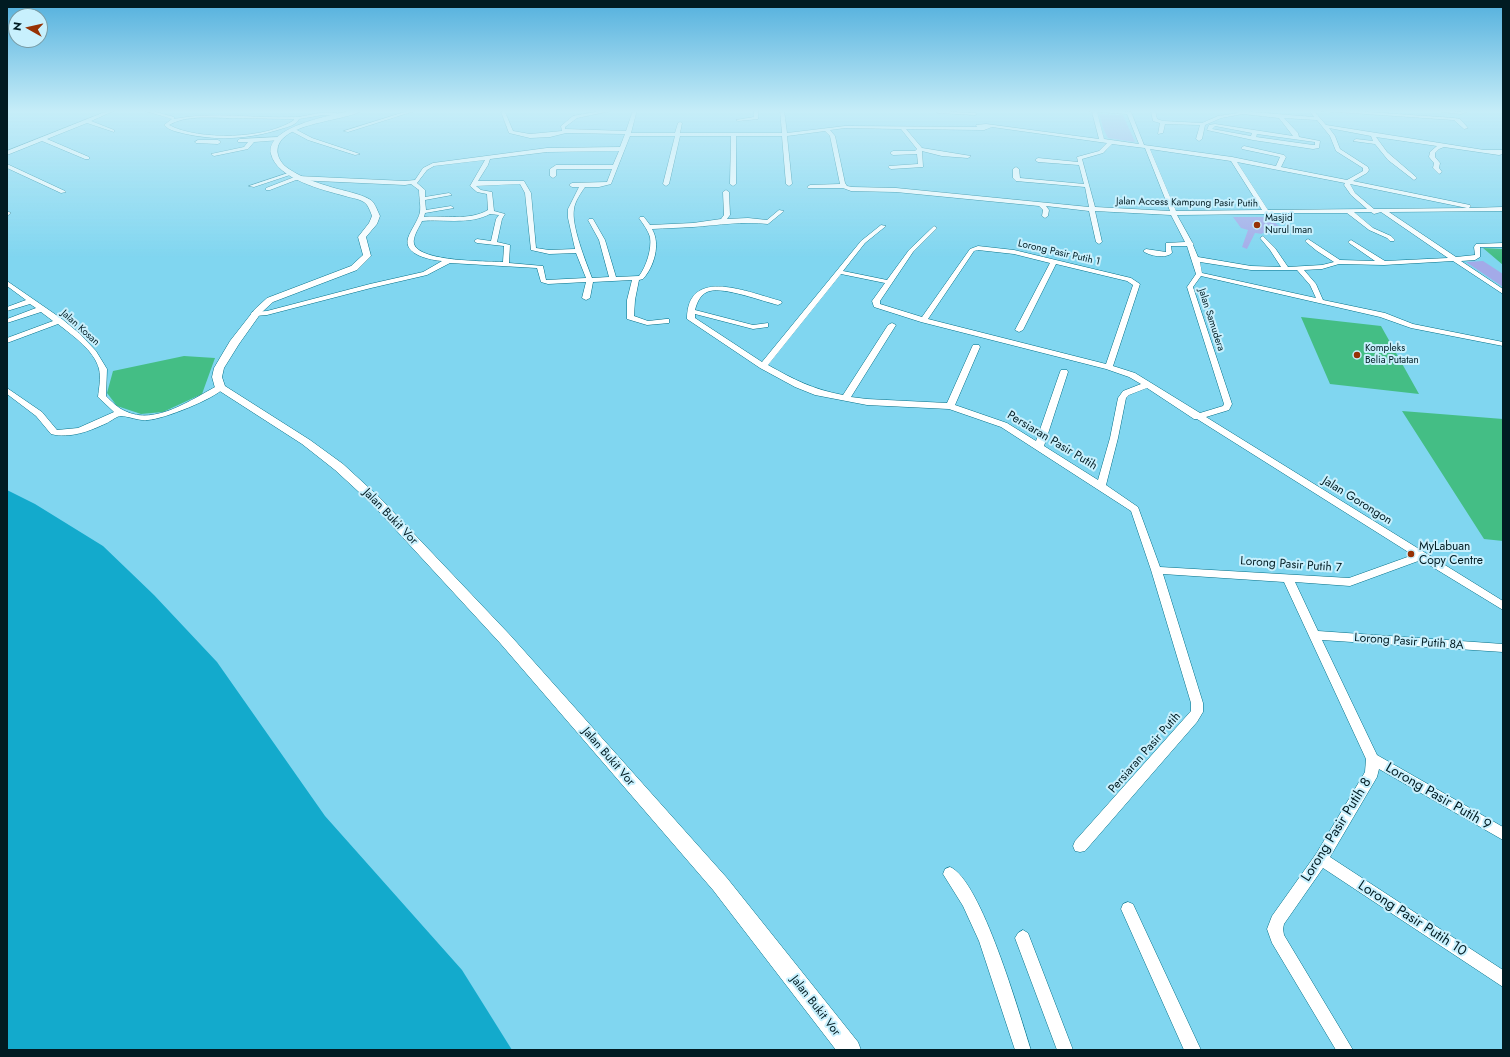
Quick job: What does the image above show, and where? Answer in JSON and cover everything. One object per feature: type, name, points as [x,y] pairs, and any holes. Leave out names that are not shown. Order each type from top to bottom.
[{"type":"street","points":[[220,388],[217,377],[219,368],[234,343],[255,314],[270,300],[345,272],[361,263],[366,256],[362,237],[373,224],[376,216],[370,203],[363,198],[295,176],[281,168],[275,159]]},
{"type":"street","points":[[252,186],[295,176],[405,183],[417,181],[428,166],[472,159]]},
{"type":"street","points":[[474,183],[487,164],[488,159]]},
{"type":"street","points":[[572,185],[599,185],[609,183],[619,159]]},
{"type":"street","points":[[666,184],[671,159]]},
{"type":"street","points":[[733,184],[734,159]]},
{"type":"street","points":[[786,159],[789,184]]},
{"type":"street","points":[[836,159],[838,170],[846,187]]},
{"type":"street","points":[[891,167],[921,166],[920,159]]},
{"type":"street","points":[[1080,159],[1099,242]]},
{"type":"street","name":"Jalan Samudera","points":[[1150,159],[1174,214],[1191,244],[1196,259],[1199,274],[1190,287],[1228,404],[1226,408],[1197,416]]},
{"type":"street","points":[[1232,159],[1267,213]]},
{"type":"street","points":[[1234,159],[1326,175],[1348,182],[1490,210]]},
{"type":"street","points":[[1278,167],[1282,159]]},
{"type":"street","points":[[1348,182],[1366,170],[1364,167],[1351,159]]},
{"type":"street","points":[[1392,159],[1414,178]]},
{"type":"street","points":[[1434,159],[1437,163],[1436,168],[1439,172]]},
{"type":"street","points":[[1038,160],[1080,164]]},
{"type":"street","points":[[7,166],[63,192]]},
{"type":"street","points":[[554,176],[553,169],[556,167],[616,167]]},
{"type":"street","points":[[1016,170],[1016,178],[1018,180],[1087,186]]},
{"type":"street","points":[[268,189],[295,176]]},
{"type":"street","points":[[413,182],[422,190],[423,212],[410,239],[411,244],[416,251],[426,257],[448,261],[538,266],[541,267],[543,281],[636,279],[645,275],[653,247],[653,237],[642,218]]},
{"type":"street","points":[[474,183],[522,182],[528,193],[533,249],[537,252],[579,251]]},
{"type":"street","points":[[1348,182],[1347,185],[1353,194],[1374,212]]},
{"type":"street","points":[[474,183],[474,186],[479,191]]},
{"type":"street","points":[[583,185],[571,208],[579,251],[590,281],[586,298]]},
{"type":"street","name":"Jalan Access Kampung Pasir Putih","points":[[810,187],[846,187],[896,190],[1091,209],[1174,214],[1503,209]]},
{"type":"street","points":[[470,194],[479,191],[490,193],[490,212]]},
{"type":"street","points":[[723,221],[727,215],[726,192]]},
{"type":"street","points":[[422,199],[449,195]]},
{"type":"street","points":[[1040,203],[1046,210],[1045,216]]},
{"type":"street","points":[[423,212],[451,208]]},
{"type":"street","points":[[648,227],[693,225],[723,221],[748,220],[768,222],[781,211]]},
{"type":"street","points":[[1383,211],[1503,292]]},
{"type":"street","points":[[459,219],[490,212],[502,214],[499,219],[494,243]]},
{"type":"street","points":[[1350,212],[1375,232],[1389,237],[1392,240]]},
{"type":"street","points":[[420,219],[429,217],[459,219],[468,222],[471,225]]},
{"type":"street","points":[[591,220],[602,240],[613,280]]},
{"type":"street","points":[[763,366],[863,242],[883,226]]},
{"type":"street","points":[[840,272],[888,282],[911,251],[934,228]]},
{"type":"street","points":[[1263,238],[1278,255],[1279,260],[1286,269]]},
{"type":"street","points":[[477,241],[507,245],[506,265]]},
{"type":"street","points":[[1308,241],[1319,250],[1339,262]]},
{"type":"street","points":[[1351,242],[1364,252],[1384,263]]},
{"type":"street","points":[[1146,251],[1168,254],[1168,244],[1191,244]]},
{"type":"street","points":[[1196,259],[1251,268],[1286,269],[1322,267],[1339,262],[1384,263],[1453,258],[1478,258],[1478,245],[1503,245]]},
{"type":"street","name":"Lorong Pasir Putih 1","points":[[924,320],[972,250],[975,249],[1014,252],[1129,279],[1136,284],[1109,367]]},
{"type":"street","points":[[255,314],[267,313],[370,286],[425,274],[448,261]]},
{"type":"street","points":[[1019,330],[1054,262]]},
{"type":"street","points":[[1298,268],[1313,284],[1320,300]]},
{"type":"street","points":[[1199,274],[1382,315],[1411,326],[1503,344]]},
{"type":"street","points":[[636,279],[631,300],[630,318],[647,323],[666,321]]},
{"type":"street","name":"Jalan Gorongon","points":[[888,282],[876,301],[877,305],[924,320],[1109,367],[1132,375],[1503,606]]},
{"type":"street","name":"Jalan Kosan","points":[[7,283],[11,289],[59,321],[95,355],[103,369],[104,381],[102,397],[121,412],[139,418],[157,417],[220,388]]},
{"type":"street","points":[[765,325],[753,328],[691,311],[691,306],[697,296],[710,288],[778,303]]},
{"type":"street","points":[[7,309],[31,301]]},
{"type":"street","points":[[7,321],[40,308]]},
{"type":"street","name":"Persiaran Pasir Putih","points":[[691,311],[691,319],[763,366],[798,385],[818,393],[845,399],[867,402],[950,406],[976,414],[1004,425],[1135,509],[1156,570],[1197,703],[1197,712],[1080,846]]},
{"type":"street","points":[[7,341],[59,321]]},
{"type":"street","points":[[845,399],[892,325]]},
{"type":"street","points":[[950,406],[976,347]]},
{"type":"street","points":[[1039,447],[1064,372]]},
{"type":"street","points":[[1101,486],[1114,438],[1122,398],[1126,393],[1147,385]]},
{"type":"street","name":"Jalan Bukit Vor","points":[[220,388],[306,442],[339,467],[376,501],[505,639],[720,884],[850,1050]]},
{"type":"street","points":[[7,390],[40,416],[51,426],[54,432],[66,433],[78,431],[121,412]]},
{"type":"street","name":"Lorong Pasir Putih 7","points":[[1156,570],[1350,582],[1421,556]]},
{"type":"street","points":[[1288,578],[1316,635],[1372,759]]},
{"type":"street","name":"Lorong Pasir Putih 8A","points":[[1316,635],[1503,648]]},
{"type":"street","name":"Lorong Pasir Putih 9","points":[[1372,759],[1503,834]]},
{"type":"street","name":"Lorong Pasir Putih 8","points":[[1345,1050],[1277,938],[1275,928],[1277,921],[1321,859],[1372,773],[1372,759]]},
{"type":"street","name":"Lorong Pasir Putih 10","points":[[1321,859],[1503,979]]},
{"type":"street","points":[[950,874],[970,905],[985,938],[999,974],[1023,1050]]},
{"type":"street","points":[[1128,909],[1193,1050]]},
{"type":"street","points":[[1023,938],[1065,1050]]},
{"type":"green space","points":[[1483,248],[1503,249],[1503,265]]},
{"type":"green space","name":"Kompleks Belia Putatan","points":[[1301,317],[1381,326],[1419,394],[1330,384]]},
{"type":"green space","points":[[184,356],[215,358],[202,394],[163,412],[141,414],[117,406],[107,393],[113,371]]},
{"type":"green space","points":[[1402,411],[1503,419],[1503,541],[1484,539]]},
{"type":"water","points":[[7,490],[35,504],[103,546],[154,595],[217,662],[325,816],[462,970],[512,1050],[7,1050]]},
{"type":"building","name":"Masjid Nurul Iman","points":[[1233,217],[1268,217],[1279,226],[1277,232],[1271,232],[1270,234],[1255,233],[1247,249],[1242,247],[1248,230],[1241,228]]},
{"type":"building","points":[[1483,261],[1503,274],[1503,287],[1466,262]]},
{"type":"place","name":"Masjid Nurul Iman","points":[[1257,225]]},
{"type":"place","name":"Kompleks Belia Putatan","points":[[1357,355]]},
{"type":"place","name":"MyLabuan Copy Centre","points":[[1411,554]]}]
